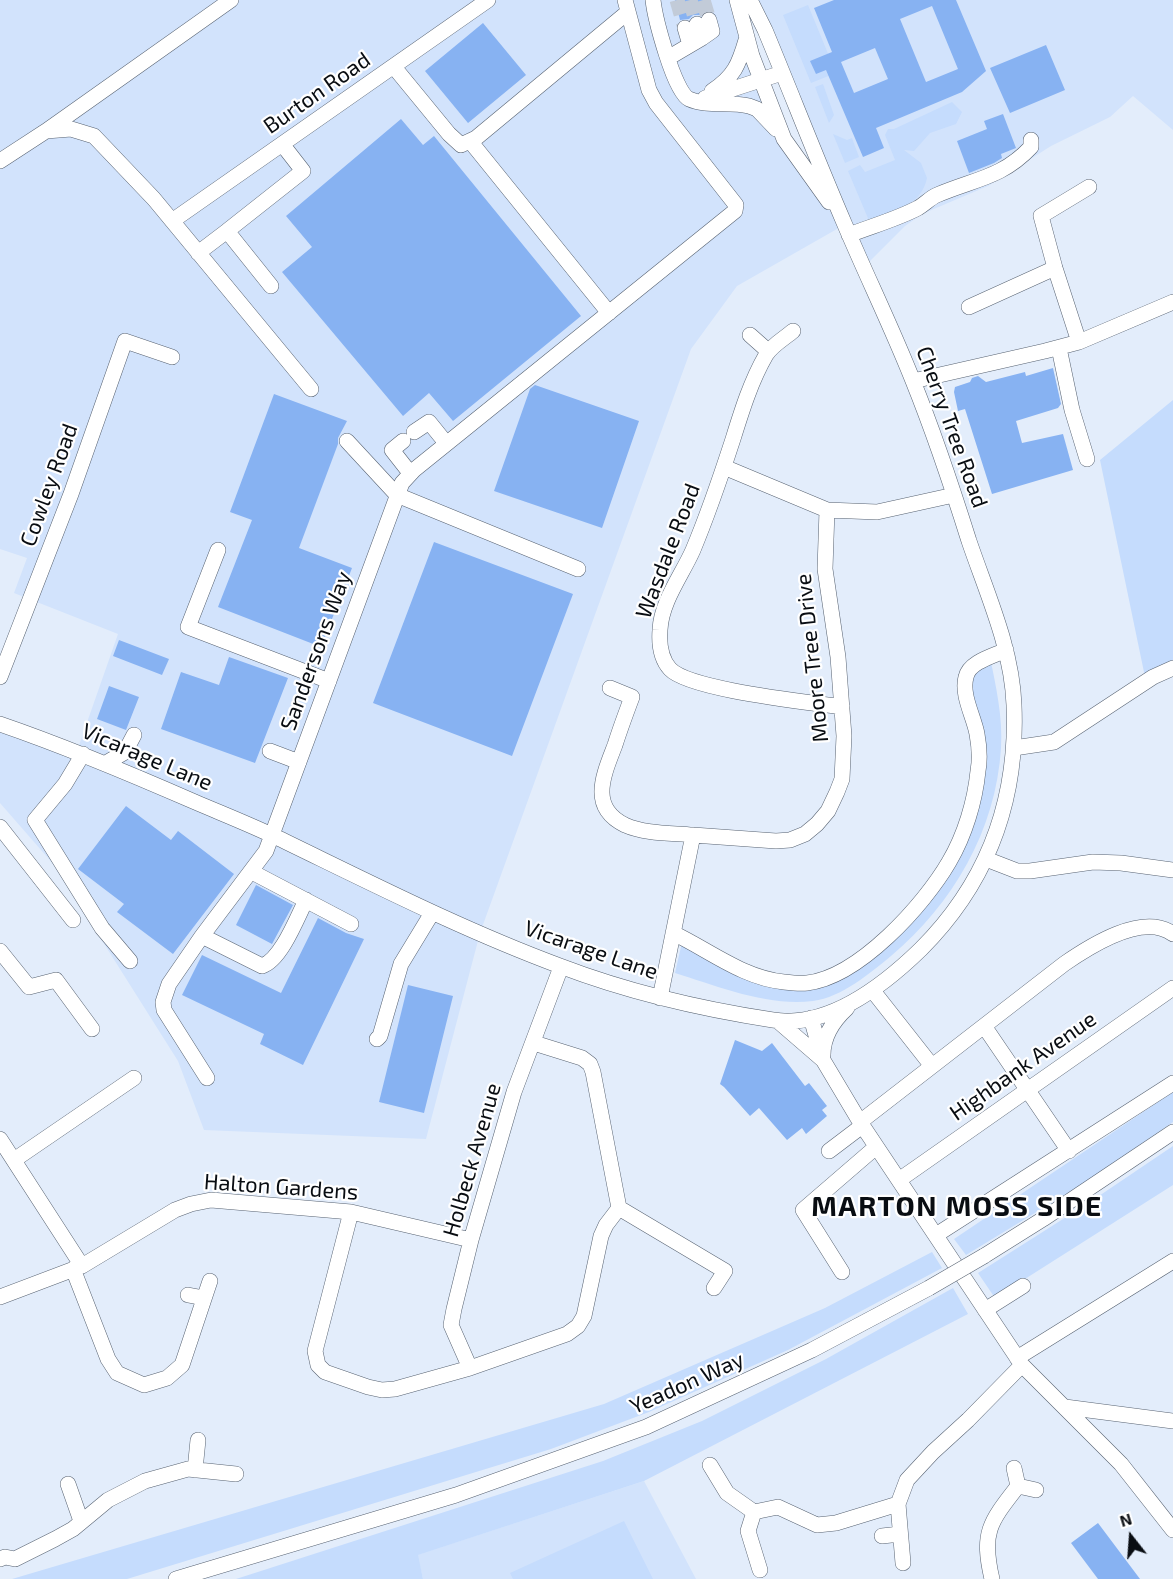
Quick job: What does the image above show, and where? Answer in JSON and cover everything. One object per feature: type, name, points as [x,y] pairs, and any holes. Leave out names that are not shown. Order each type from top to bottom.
[{"type":"street","points":[[0,161],[231,0]]},
{"type":"street","name":"Burton Road","points":[[172,221],[488,0]]},
{"type":"street","points":[[653,0],[668,58],[683,95],[697,101],[740,104],[757,110],[784,138]]},
{"type":"street","name":"Cherry Tree Road","points":[[737,0],[746,40],[784,138],[847,230]]},
{"type":"street","name":"Cherry Tree Road","points":[[750,0],[913,381],[1006,650],[1013,696],[1014,748],[1004,811],[986,860],[960,905],[944,926],[900,969],[873,991],[851,1004],[811,1018]]},
{"type":"street","points":[[394,67],[449,134],[461,145],[476,138],[627,6],[644,76],[656,103],[736,205],[735,211],[446,443],[403,484]]},
{"type":"street","points":[[668,58],[697,31]]},
{"type":"street","points":[[697,101],[727,82],[739,62],[746,40]]},
{"type":"street","points":[[697,101],[784,77]]},
{"type":"street","points":[[717,104],[762,84]]},
{"type":"street","points":[[46,130],[71,129],[94,136],[172,221],[311,389]]},
{"type":"street","points":[[847,230],[919,207],[934,196],[993,176],[1023,156],[1031,147],[1031,140]]},
{"type":"street","points":[[470,141],[609,313]]},
{"type":"street","points":[[198,253],[303,171],[282,144]]},
{"type":"street","points":[[1079,342],[1041,216],[1089,187]]},
{"type":"street","points":[[227,231],[271,286]]},
{"type":"street","points":[[969,307],[1055,268]]},
{"type":"street","points":[[913,381],[1079,342],[1173,302]]},
{"type":"street","name":"Wasdale Road","points":[[793,331],[768,351],[752,381],[724,467],[693,550],[664,610],[660,629],[660,646],[665,660],[676,674],[699,683],[842,707]]},
{"type":"street","points":[[750,335],[768,351]]},
{"type":"street","name":"Cowley Road","points":[[0,677],[71,494],[125,340],[172,357]]},
{"type":"street","points":[[1059,348],[1072,410],[1088,459]]},
{"type":"street","points":[[403,484],[392,450],[429,422],[446,443]]},
{"type":"street","points":[[347,441],[403,484],[578,569]]},
{"type":"street","points":[[724,467],[827,510],[877,512],[954,495]]},
{"type":"street","name":"Sandersons Way","points":[[207,1078],[170,1021],[162,1002],[168,984],[252,872],[273,836],[403,484]]},
{"type":"street","name":"Moore Tree Drive","points":[[610,688],[632,697],[602,777],[602,794],[609,814],[626,826],[693,835],[783,841],[798,837],[817,824],[828,811],[842,779],[842,707],[838,657],[825,568],[827,510]]},
{"type":"street","points":[[218,550],[188,627],[329,681]]},
{"type":"street","name":"Vicarage Lane","points":[[673,933],[749,974],[783,982],[807,983],[847,968],[888,936],[913,913],[951,860],[974,799],[979,768],[978,736],[966,691],[966,675],[971,667],[1006,650]]},
{"type":"street","points":[[1014,748],[1054,742],[1154,676],[1173,668]]},
{"type":"street","name":"Vicarage Lane","points":[[0,724],[106,763],[273,836],[432,913],[561,967],[660,998],[779,1022],[811,1018]]},
{"type":"street","points":[[106,763],[125,752],[134,735]]},
{"type":"street","points":[[270,751],[299,762]]},
{"type":"street","points":[[84,754],[65,784],[35,820],[102,928],[130,961]]},
{"type":"street","points":[[0,827],[73,920]]},
{"type":"street","points":[[660,998],[693,835]]},
{"type":"street","points":[[986,860],[1017,871],[1093,862],[1173,870]]},
{"type":"street","points":[[252,872],[351,924]]},
{"type":"street","points":[[202,936],[262,966],[266,965],[278,954],[306,900]]},
{"type":"street","points":[[377,1039],[401,964],[432,913]]},
{"type":"street","points":[[829,1151],[932,1066],[1064,964],[1091,946],[1111,936],[1152,927],[1164,928],[1173,934]]},
{"type":"street","points":[[0,951],[28,987],[56,981],[92,1029]]},
{"type":"street","name":"Holbeck Avenue","points":[[470,1368],[451,1324],[471,1240],[514,1092],[561,967]]},
{"type":"street","name":"Highbank Avenue","points":[[899,1180],[1173,987]]},
{"type":"street","points":[[873,991],[932,1066]]},
{"type":"street","points":[[823,1060],[826,1039],[833,1023],[851,1004]]},
{"type":"street","points":[[811,1018],[823,1060],[861,1124],[1019,1361],[1121,1464],[1173,1530]]},
{"type":"street","points":[[779,1022],[823,1060]]},
{"type":"street","points":[[984,1026],[1069,1151]]},
{"type":"street","points":[[351,1212],[315,1351],[318,1365],[325,1372],[382,1390],[395,1389],[470,1368],[567,1334],[578,1326],[584,1316],[601,1236],[619,1208],[590,1064],[582,1058],[534,1043]]},
{"type":"street","points":[[14,1160],[134,1078]]},
{"type":"street","points":[[936,1235],[1173,1083]]},
{"type":"street","name":"Yeadon Way","points":[[176,1579],[456,1495],[646,1427],[812,1350],[929,1288],[1043,1220],[1173,1132]]},
{"type":"street","points":[[0,1139],[78,1267],[108,1359],[117,1373],[144,1385],[167,1378],[182,1365],[210,1281]]},
{"type":"street","points":[[842,1272],[803,1210],[876,1147]]},
{"type":"street","name":"Halton Gardens","points":[[0,1297],[78,1267],[175,1210],[211,1200],[351,1212],[471,1240]]},
{"type":"street","points":[[619,1208],[725,1271],[714,1288]]},
{"type":"street","points":[[903,1563],[898,1504],[907,1480],[918,1467],[968,1420],[1019,1361],[1173,1262]]},
{"type":"street","points":[[985,1310],[1023,1286]]},
{"type":"street","points":[[188,1295],[204,1298]]},
{"type":"street","points":[[1065,1407],[1173,1420]]},
{"type":"street","points":[[195,1470],[198,1440]]},
{"type":"street","points":[[710,1465],[727,1493],[754,1512],[778,1507],[817,1525],[836,1523],[898,1504]]},
{"type":"street","points":[[1014,1468],[1018,1486]]},
{"type":"street","points":[[2,1553],[15,1559],[55,1539],[108,1500],[145,1481],[188,1469],[236,1474]]},
{"type":"street","points":[[68,1484],[81,1521]]},
{"type":"street","points":[[1018,1486],[1036,1490]]},
{"type":"street","points":[[992,1579],[987,1557],[987,1536],[994,1516],[1018,1486]]},
{"type":"street","points":[[754,1512],[748,1532],[760,1570]]},
{"type":"street","points":[[882,1536],[900,1534]]},
{"type":"shaded area","points":[[0,0],[737,0],[771,109],[842,221],[750,0],[1173,0],[1173,130],[1133,96],[1110,117],[1051,146],[988,186],[922,214],[905,226],[863,268],[844,225],[737,286],[691,349],[480,933],[426,1139],[204,1130],[178,1061],[55,866],[0,803],[0,724],[77,751],[118,634],[14,593],[27,558],[0,549]]},
{"type":"shaded area","points":[[808,5],[836,73],[811,83],[783,15]]},
{"type":"shaded area","points":[[823,84],[834,115],[829,123],[815,87]]},
{"type":"shaded area","points":[[952,102],[962,112],[956,124],[930,133],[914,151],[904,150],[921,163],[927,178],[919,195],[905,207],[870,223],[848,171],[860,165],[865,172],[895,160],[885,135],[888,129],[894,129]]},
{"type":"shaded area","points":[[833,134],[847,140],[852,138],[859,157],[845,163]]},
{"type":"shaded area","points":[[1173,400],[1173,664],[1145,677],[1100,460]]},
{"type":"shaded area","points":[[990,657],[1001,725],[1001,748],[990,808],[980,836],[952,889],[913,935],[891,956],[855,984],[834,995],[813,1001],[778,1001],[761,998],[675,973],[683,938],[749,974],[807,983],[862,957],[951,860],[979,768],[965,683]]},
{"type":"shaded area","points":[[1173,1092],[1173,1122],[1089,1180],[966,1255],[954,1239]]},
{"type":"shaded area","points":[[1173,1146],[1173,1185],[995,1298],[978,1273]]},
{"type":"shaded area","points":[[932,1252],[942,1268],[788,1350],[649,1412],[551,1449],[127,1579],[12,1579],[604,1404],[825,1308]]},
{"type":"shaded area","points":[[953,1288],[968,1314],[644,1481],[418,1555],[423,1579],[236,1579],[603,1461],[702,1421],[826,1359]]},
{"type":"shaded area","points":[[644,1481],[696,1579],[423,1579],[417,1555]]},
{"type":"shaded area","points":[[624,1521],[653,1579],[513,1579],[510,1573]]},
{"type":"building","points":[[675,0],[707,0],[710,10],[701,15],[693,15],[689,19],[680,20]]},
{"type":"building","points":[[834,0],[956,0],[986,71],[962,92],[876,128],[884,148],[863,157],[826,70],[816,74],[810,61],[832,52],[814,8]],"holes":[[[932,6],[958,69],[926,82],[900,19]],[[875,48],[888,79],[854,93],[841,62]]]},
{"type":"building","points":[[483,23],[526,75],[468,123],[425,71]]},
{"type":"building","points":[[1046,45],[1065,90],[1010,113],[990,68]]},
{"type":"building","points":[[1003,114],[1016,148],[1001,154],[1002,158],[994,163],[969,173],[957,141],[987,129],[984,121]]},
{"type":"building","points":[[401,119],[423,145],[434,136],[581,316],[453,421],[429,393],[403,416],[282,272],[312,247],[286,216]]},
{"type":"building","points":[[1053,368],[1061,404],[1058,408],[1016,421],[1022,443],[1063,434],[1073,470],[992,494],[965,409],[958,411],[955,387],[970,382],[972,378],[978,376],[986,382],[1025,372],[1026,376]]},
{"type":"building","points":[[535,385],[639,421],[602,528],[494,491],[530,389]]},
{"type":"building","points":[[274,394],[347,421],[338,438],[338,444],[299,548],[352,568],[321,647],[218,607],[252,520],[230,512]]},
{"type":"building","points":[[434,542],[573,594],[512,756],[373,703]]},
{"type":"building","points":[[119,640],[169,659],[162,675],[113,656]]},
{"type":"building","points":[[229,657],[288,678],[255,763],[161,729],[181,672],[219,685]]},
{"type":"building","points":[[109,686],[139,697],[126,730],[97,719]]},
{"type":"building","points":[[126,806],[171,840],[178,831],[234,874],[173,954],[117,912],[124,904],[78,869]]},
{"type":"building","points":[[256,885],[293,905],[272,944],[236,925]]},
{"type":"building","points":[[318,918],[346,933],[364,939],[303,1065],[260,1044],[264,1034],[182,995],[202,955],[281,993]]},
{"type":"building","points":[[408,985],[453,996],[424,1113],[379,1102]]},
{"type":"building","points":[[735,1040],[762,1051],[772,1043],[805,1086],[809,1083],[827,1106],[822,1110],[827,1116],[806,1134],[802,1128],[787,1140],[759,1108],[750,1116],[720,1084]]},
{"type":"building","points":[[1098,1523],[1140,1579],[1098,1579],[1071,1543]]},
{"type":"tunnel","points":[[677,0],[685,28]]},
{"type":"tunnel","points":[[690,0],[697,24]]},
{"type":"tunnel","points":[[703,0],[709,20]]},
{"type":"district","name":"MARTON MOSS SIDE","points":[[957,1207]]}]
